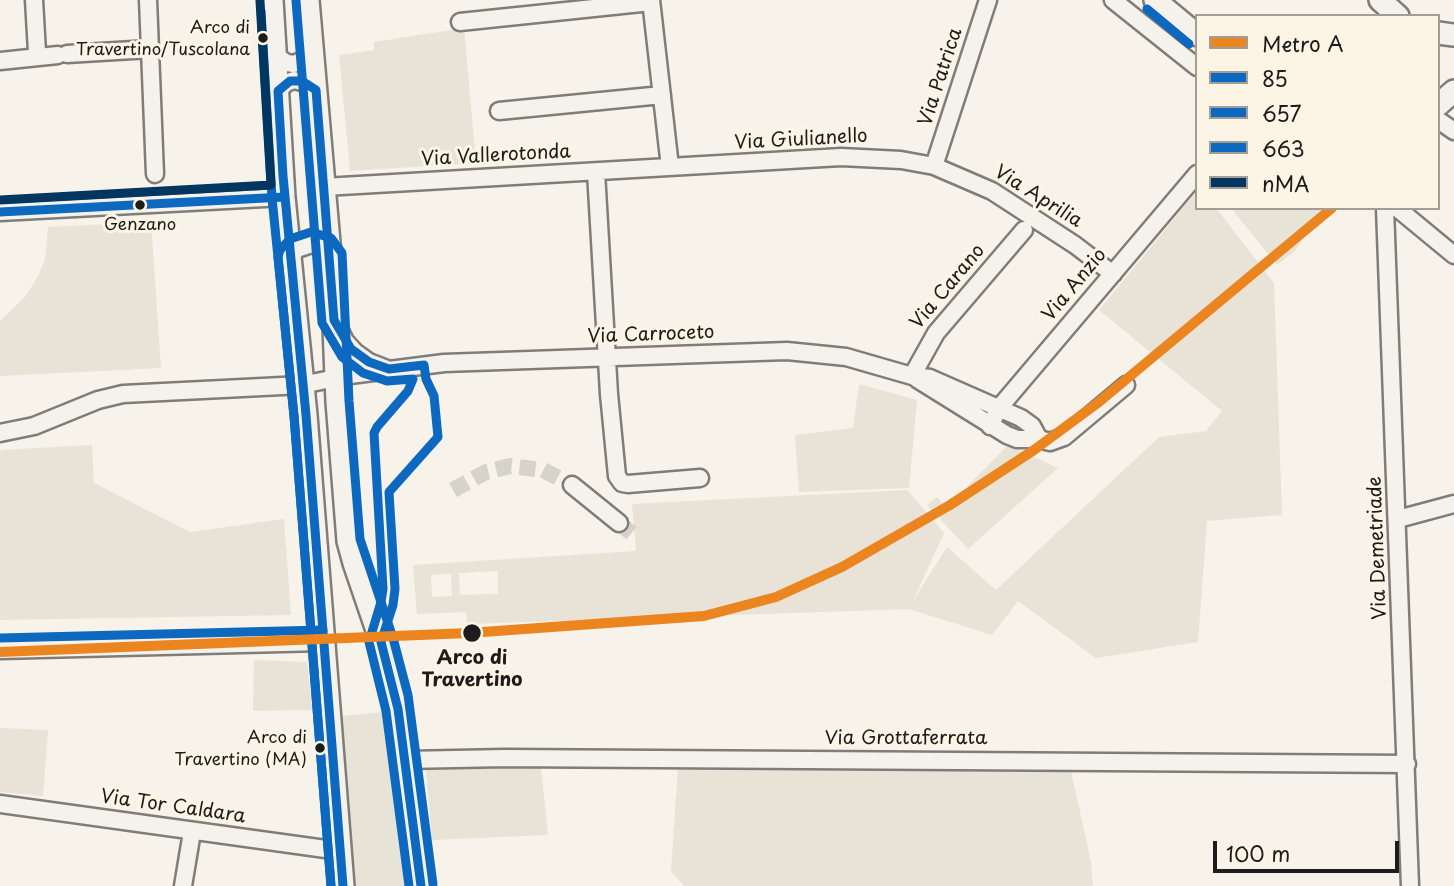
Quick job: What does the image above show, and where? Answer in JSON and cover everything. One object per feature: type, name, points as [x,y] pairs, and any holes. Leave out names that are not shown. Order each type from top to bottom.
[{"type":"main road","points":[[272,0],[284,197],[342,886]]},
{"type":"main road","points":[[308,0],[330,255],[336,377],[350,549],[393,687],[406,760],[421,886]]},
{"type":"main road","points":[[1154,0],[1195,33]]},
{"type":"main road","points":[[1380,0],[1396,14]]},
{"type":"street","points":[[33,0],[37,52]]},
{"type":"street","points":[[148,0],[155,174]]},
{"type":"street","name":"Via Patrica","points":[[934,166],[988,0]]},
{"type":"street","points":[[1113,0],[1195,65]]},
{"type":"street","points":[[1137,18],[1154,0]]},
{"type":"street","points":[[460,22],[651,1],[670,167]]},
{"type":"street","points":[[0,61],[150,49]]},
{"type":"street","points":[[276,56],[294,64],[302,62],[312,52]]},
{"type":"street","points":[[278,91],[294,80],[302,81],[316,90]]},
{"type":"street","points":[[499,111],[662,95]]},
{"type":"street","name":"Via Giulianello","points":[[670,167],[851,157],[891,159],[934,166]]},
{"type":"street","name":"Via Aprilia","points":[[934,166],[992,191],[1075,245],[1113,274]]},
{"type":"street","name":"Via Vallerotonda","points":[[324,187],[670,167]]},
{"type":"street","points":[[596,172],[607,358],[619,480],[628,484],[700,478]]},
{"type":"street","name":"Via Anzio","points":[[990,426],[999,408],[1195,176]]},
{"type":"street","points":[[0,212],[284,197]]},
{"type":"street","name":"Via Demetriade","points":[[1385,210],[1410,886]]},
{"type":"street","points":[[1398,210],[1454,255]]},
{"type":"street","name":"Via Carano","points":[[912,376],[936,333],[1024,230]]},
{"type":"street","points":[[290,257],[297,249],[312,244],[324,248],[330,255]]},
{"type":"street","points":[[334,320],[345,341],[355,352],[373,364],[389,369]]},
{"type":"street","name":"Via Carroceto","points":[[0,433],[34,426],[111,396],[302,386],[336,377],[444,363],[787,351],[846,357],[943,383],[1026,421],[1039,439]]},
{"type":"street","name":"Via Carroceto","points":[[912,376],[990,426],[1017,439],[1039,439]]},
{"type":"street","points":[[1039,439],[1050,442],[1061,439],[1126,385]]},
{"type":"street","points":[[572,485],[619,523]]},
{"type":"street","points":[[1398,519],[1454,504]]},
{"type":"street","points":[[0,650],[323,642]]},
{"type":"street","name":"Via Grottaferrata","points":[[406,760],[560,758],[1407,764]]},
{"type":"street","name":"Via Tor Caldara","points":[[0,804],[340,851]]},
{"type":"street","points":[[183,886],[192,832]]},
{"type":"shaded area","points":[[464,28],[476,163],[350,171],[339,55],[374,50],[374,42]]},
{"type":"shaded area","points":[[1195,193],[1195,210],[1218,210],[1274,283],[1282,515],[1207,521],[1198,642],[1096,658],[1018,601],[992,635],[909,609],[467,624],[466,612],[417,614],[413,565],[636,551],[632,504],[907,490],[944,533],[913,601],[947,547],[996,590],[1159,437],[1206,431],[1222,411],[1099,310]],"holes":[[[498,571],[498,594],[460,595],[459,573]],[[451,574],[452,596],[432,597],[431,575]]]},
{"type":"shaded area","points":[[1233,210],[1321,210],[1295,251],[1277,265]]},
{"type":"shaded area","points":[[151,222],[161,368],[0,376],[0,321],[25,297],[37,278],[45,260],[48,227]]},
{"type":"shaded area","points":[[859,384],[917,400],[909,488],[799,492],[795,435],[853,428]]},
{"type":"shaded area","points":[[92,445],[94,483],[190,532],[284,519],[291,615],[0,620],[0,450]]},
{"type":"shaded area","points":[[1008,445],[1058,468],[968,549],[927,505],[937,497],[947,507]]},
{"type":"shaded area","points":[[151,528],[155,608],[112,609],[109,530]]},
{"type":"shaded area","points":[[184,540],[185,555],[265,549],[268,589],[188,595],[185,558],[186,585],[155,586],[153,541]]},
{"type":"shaded area","points":[[254,660],[307,662],[312,710],[253,711]]},
{"type":"shaded area","points":[[384,712],[411,886],[355,886],[341,716]]},
{"type":"shaded area","points":[[0,728],[48,730],[43,796],[0,792]]},
{"type":"shaded area","points":[[678,767],[1071,771],[1091,862],[1093,886],[684,886],[671,871]]},
{"type":"shaded area","points":[[541,768],[548,835],[432,840],[426,769]]},
{"type":"shaded area","points":[[724,875],[770,877],[769,886],[723,886]]},
{"type":"tunnel","points":[[453,490],[486,472],[510,466],[543,470],[572,485]]},
{"type":"tunnel","points":[[619,523],[635,536]]},
{"type":"metro line","name":"A","points":[[0,652],[469,633],[704,616],[776,597],[842,567],[950,505],[1034,450],[1099,402],[1330,210]]},
{"type":"transit line","name":"nMA","points":[[0,200],[271,185],[260,1]]},
{"type":"transit line","name":"657","points":[[296,1],[322,323],[342,357],[363,373],[387,381],[413,379],[408,391],[374,433],[383,589],[369,642],[386,711],[409,886]]},
{"type":"transit line","name":"657","points":[[1147,9],[1189,44]]},
{"type":"transit line","name":"657","points":[[261,11],[272,198],[294,416],[331,886]]},
{"type":"transit line","name":"85","points":[[343,886],[306,415],[283,176],[278,91],[290,81],[302,81],[316,90],[334,320],[351,349],[369,362],[389,369],[424,365]]},
{"type":"transit line","name":"85","points":[[0,212],[284,197]]},
{"type":"transit line","name":"663","points":[[331,886],[294,416],[278,257],[280,250],[290,239],[311,232],[331,238],[342,253],[349,401],[360,539],[393,638],[408,695],[433,884]]},
{"type":"transit line","name":"85","points":[[381,642],[393,605],[395,589],[389,492],[438,437],[434,396],[426,379],[424,365]]},
{"type":"transit line","name":"663","points":[[0,638],[323,630]]},
{"type":"transit line","name":"85","points":[[381,642],[398,709],[421,886]]},
{"type":"place","name":"Arco di Travertino/Tuscolana","points":[[263,38]]},
{"type":"place","name":"Genzano","points":[[140,205]]},
{"type":"place","name":"Arco di Travertino","points":[[472,633]]},
{"type":"place","name":"Arco di Travertino (MA)","points":[[320,748]]}]
